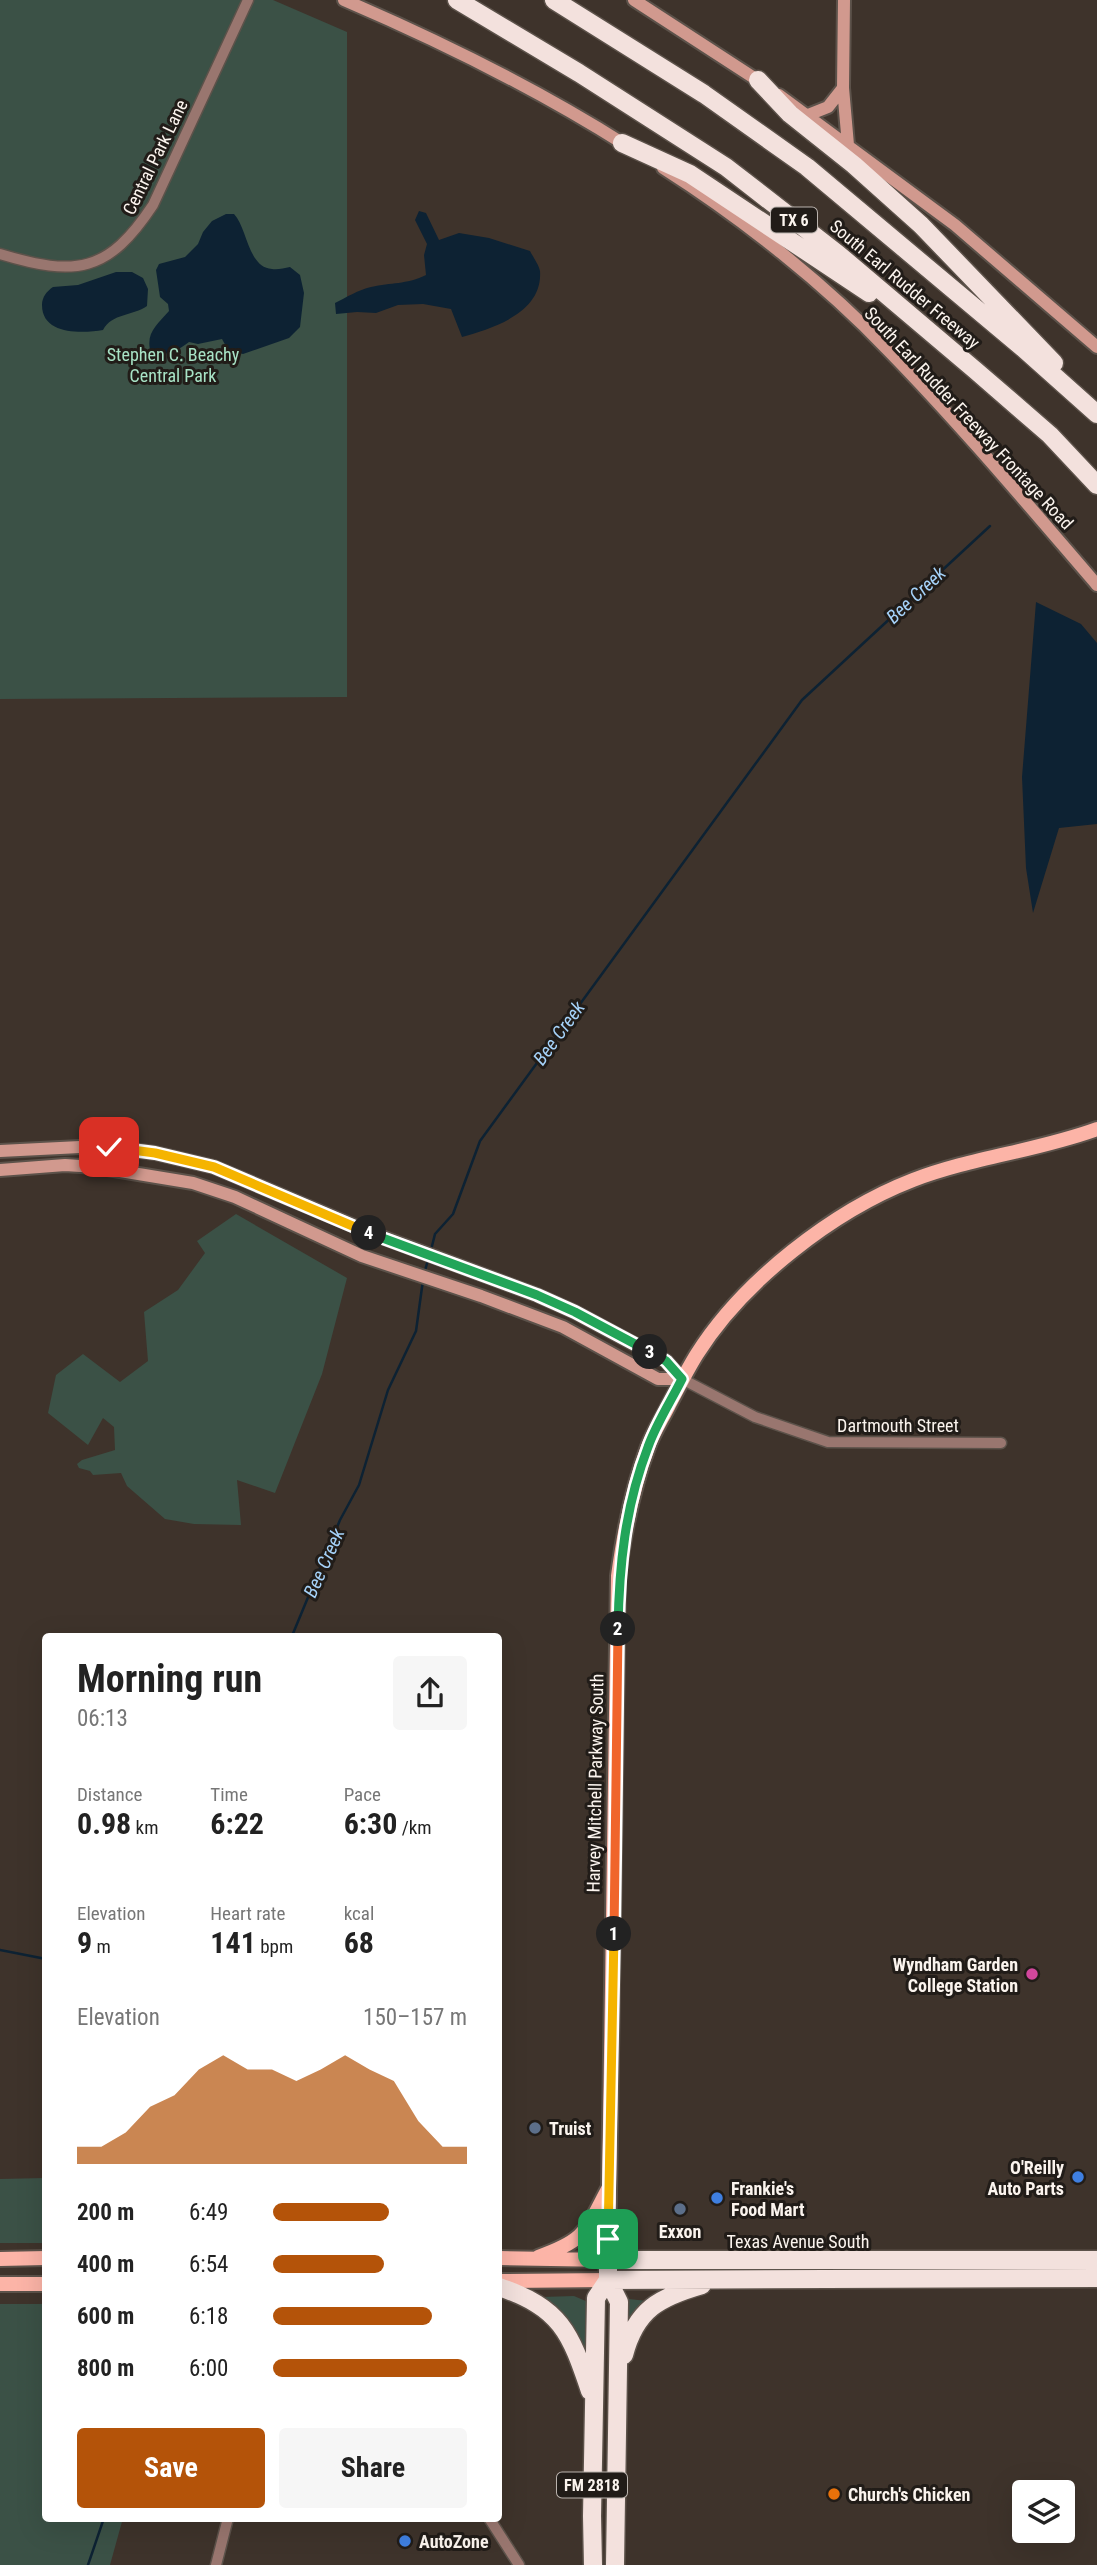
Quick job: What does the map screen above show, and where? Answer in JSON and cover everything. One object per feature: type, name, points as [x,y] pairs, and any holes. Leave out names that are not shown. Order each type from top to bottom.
[{"type":"highway","name":"South Earl Rudder Freeway","points":[[457,0],[579,73],[726,167],[838,254],[975,370],[1050,435],[1097,485]]},
{"type":"highway","name":"South Earl Rudder Freeway","points":[[554,0],[704,94],[807,167],[1023,348],[1097,414]]},
{"type":"highway","points":[[758,80],[790,114],[855,165],[921,226],[1037,343],[1097,414]]},
{"type":"highway","points":[[622,143],[690,174],[863,289],[975,370]]},
{"type":"highway","name":"Texas Avenue South","points":[[608,2260],[1097,2260]]},
{"type":"highway","name":"Harvey Mitchell Parkway South","points":[[608,2260],[608,2280],[619,2297],[615,2565]]},
{"type":"highway","points":[[608,2280],[1097,2278]]},
{"type":"highway","name":"Harvey Mitchell Parkway South","points":[[593,2565],[596,2298],[608,2280]]},
{"type":"highway","points":[[618,2378],[630,2336],[641,2316],[651,2306],[664,2298],[722,2280]]},
{"type":"highway","points":[[502,2288],[524,2295],[555,2318],[578,2352],[594,2404]]},
{"type":"main road","name":"Harvey Mitchell Parkway South","points":[[608,2260],[618,1576],[634,1488],[649,1444],[698,1352],[742,1298],[776,1266],[838,1220],[912,1181],[974,1161],[1002,1156],[1097,1129]]},
{"type":"main road","points":[[530,2259],[570,2244],[581,2236],[610,2185]]},
{"type":"main road","points":[[0,2259],[42,2258]]},
{"type":"main road","name":"Texas Avenue South","points":[[502,2258],[608,2260]]},
{"type":"main road","points":[[502,2281],[608,2280]]},
{"type":"main road","points":[[0,2284],[42,2284]]},
{"type":"street","name":"Central Park Lane","points":[[0,254],[53,268],[71,267],[97,260],[116,250],[135,233],[153,205],[248,0]]},
{"type":"street","name":"South Earl Rudder Freeway Frontage Road","points":[[344,0],[418,32],[511,78],[622,143],[746,228],[820,285],[889,351],[1097,585]]},
{"type":"street","points":[[634,0],[758,80],[956,225],[1097,347]]},
{"type":"street","points":[[844,0],[843,88],[848,145]]},
{"type":"street","points":[[808,115],[828,107],[843,88]]},
{"type":"street","name":"Dartmouth Street","points":[[0,1151],[100,1146],[155,1153],[214,1167],[371,1233],[575,1312],[666,1361],[682,1379],[755,1417],[828,1442],[1001,1443]]},
{"type":"street","name":"Dartmouth Street","points":[[0,1170],[65,1165],[96,1167],[193,1183],[235,1197],[362,1256],[563,1327],[657,1378],[682,1379]]},
{"type":"street","points":[[216,2565],[227,2522]]},
{"type":"street","points":[[492,2522],[519,2565]]},
{"type":"green space","name":"Stephen C. Beachy Central Park","points":[[0,0],[273,0],[347,32],[347,697],[0,699]]},
{"type":"green space","points":[[236,1214],[347,1278],[322,1374],[275,1493],[237,1480],[241,1525],[194,1524],[165,1519],[127,1486],[121,1473],[93,1475],[90,1471],[79,1468],[77,1464],[82,1460],[115,1450],[114,1427],[103,1418],[88,1445],[48,1413],[56,1375],[83,1354],[120,1382],[148,1361],[144,1312],[178,1290],[205,1253],[197,1241]]},
{"type":"green space","points":[[42,2178],[42,2243],[0,2243],[0,2179]]},
{"type":"green space","points":[[574,2296],[588,2302],[587,2357],[542,2297]]},
{"type":"green space","points":[[626,2300],[647,2301],[626,2333]]},
{"type":"green space","points":[[0,2304],[42,2304],[42,2522],[122,2522],[110,2565],[0,2565]]},
{"type":"water","points":[[419,211],[426,213],[439,240],[459,233],[489,238],[530,251],[540,271],[539,286],[525,308],[488,329],[462,337],[451,309],[423,304],[398,305],[376,313],[336,314],[335,303],[357,292],[426,275],[424,255],[427,244],[415,220]]},
{"type":"water","points":[[226,214],[234,214],[253,255],[264,267],[290,267],[300,275],[304,293],[300,327],[289,338],[243,354],[228,350],[222,339],[198,344],[189,342],[172,352],[151,354],[151,335],[169,311],[168,304],[160,297],[156,270],[159,264],[185,257],[198,244],[212,221]]},
{"type":"water","points":[[116,272],[132,272],[143,278],[148,289],[147,306],[112,320],[103,330],[95,331],[65,330],[49,322],[44,315],[43,299],[53,287],[78,285]]},
{"type":"water","points":[[1036,602],[1081,624],[1097,643],[1097,824],[1059,828],[1033,913],[1026,868],[1022,777]]},
{"type":"waterway","name":"Bee Creek","points":[[431,1250],[435,1234],[453,1214],[480,1141],[802,700],[990,526]]},
{"type":"waterway","name":"Bee Creek","points":[[424,1274],[428,1260]]},
{"type":"waterway","name":"Bee Creek","points":[[293,1633],[340,1520],[359,1485],[388,1390],[416,1331],[423,1280]]},
{"type":"waterway","points":[[0,1950],[42,1958]]},
{"type":"waterway","name":"Bee Creek","points":[[88,2565],[103,2522]]},
{"type":"place","name":"Wyndham Garden College Station","points":[[1032,1974]]},
{"type":"place","name":"Truist","points":[[535,2128]]},
{"type":"place","name":"O'Reilly Auto Parts","points":[[1078,2177]]},
{"type":"place","name":"Frankie's Food Mart","points":[[717,2198]]},
{"type":"place","name":"Exxon","points":[[680,2209]]},
{"type":"place","name":"Church's Chicken","points":[[834,2494]]},
{"type":"place","name":"AutoZone","points":[[405,2541]]},
{"type":"route","points":[[109,1147],[155,1153],[214,1167],[371,1233],[537,1295],[575,1312],[666,1361],[682,1379],[649,1444],[634,1488],[618,1576],[608,2239]]}]
